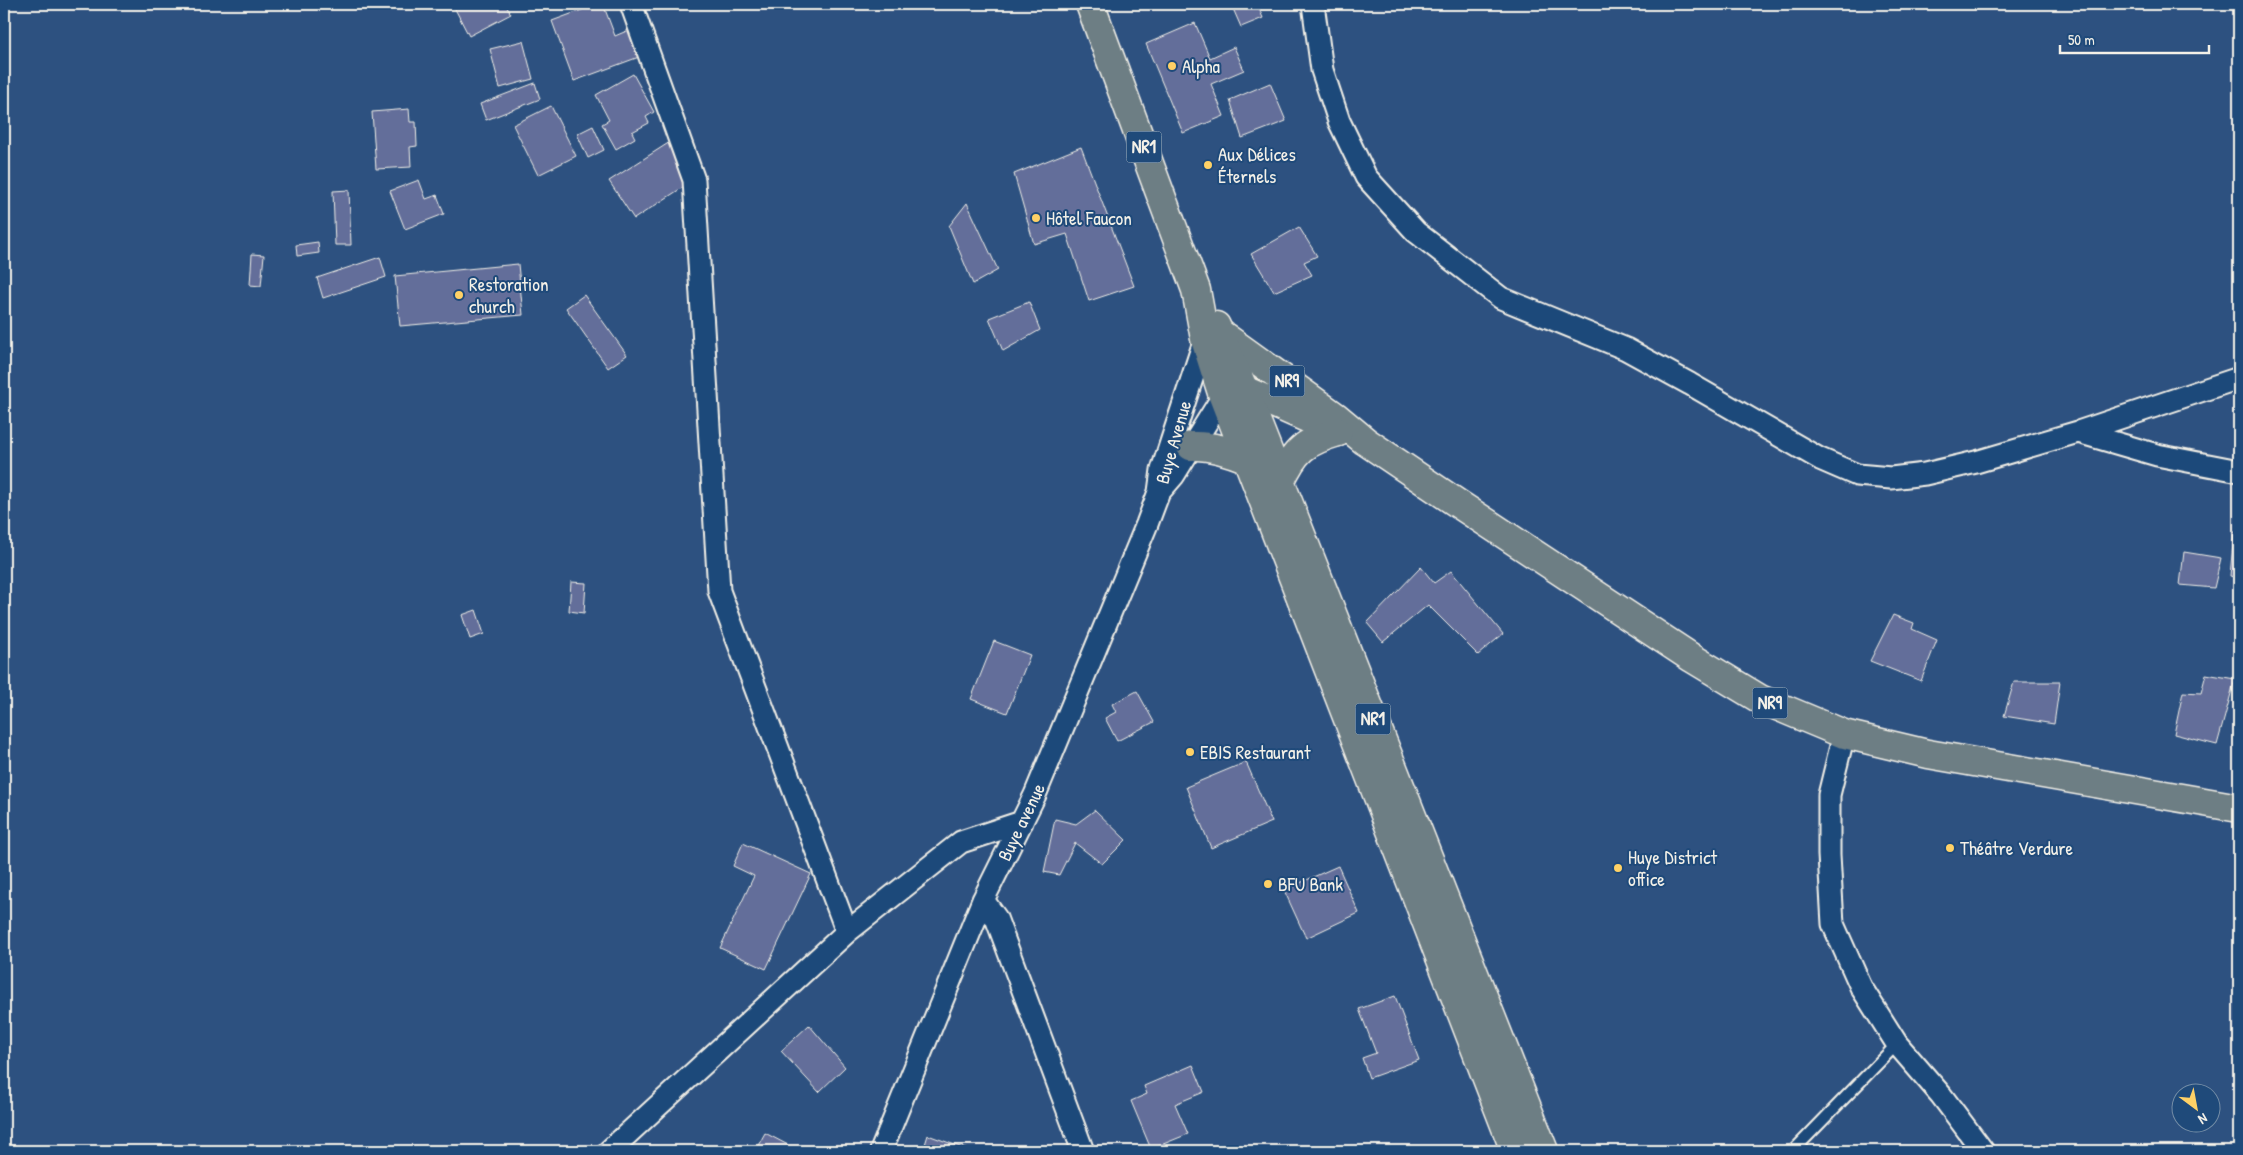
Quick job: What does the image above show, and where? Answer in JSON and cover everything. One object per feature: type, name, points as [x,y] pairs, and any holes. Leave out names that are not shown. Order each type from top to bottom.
[{"type":"main road","name":"NR1","points":[[1090,4],[1234,393],[1280,482],[1310,589],[1515,1151]]},
{"type":"main road","name":"NR9","points":[[1213,336],[1335,416],[1365,441],[1692,658],[1760,699],[1844,734],[1928,754],[2239,808]]},
{"type":"main road","name":"NR1","points":[[1234,393],[1248,459],[1310,589],[1544,1151]]},
{"type":"main road","name":"NR9","points":[[1234,393],[1365,441]]},
{"type":"main road","points":[[1280,482],[1290,460],[1302,446],[1316,438],[1338,432]]},
{"type":"main road","points":[[1191,446],[1203,445],[1217,448],[1248,459]]},
{"type":"street","points":[[631,4],[694,180],[719,591],[847,932]]},
{"type":"street","points":[[1313,4],[1322,70],[1339,121],[1366,177],[1416,232],[1501,298],[1626,349],[1820,459],[1858,475],[1891,478],[1925,474],[1976,462],[2078,432],[2239,378]]},
{"type":"street","name":"Buye Avenue","points":[[1159,492],[1162,470],[1213,336]]},
{"type":"street","name":"Buye Avenue","points":[[1159,492],[1168,483],[1191,446],[1234,393]]},
{"type":"street","points":[[2078,432],[2157,455],[2239,471]]},
{"type":"street","name":"Buye avenue","points":[[881,1151],[983,900],[1035,795],[1159,492]]},
{"type":"street","points":[[1844,734],[1829,795],[1829,855],[1833,924],[1861,987],[1897,1044],[1941,1095],[1983,1151]]},
{"type":"street","points":[[609,1151],[847,932],[961,842],[1022,822]]},
{"type":"street","points":[[983,900],[996,918],[1083,1151]]},
{"type":"lane","points":[[1793,1151],[1897,1044]]},
{"type":"building","points":[[505,4],[511,14],[469,36],[453,5]]},
{"type":"building","points":[[598,4],[603,4],[615,36],[629,30],[639,57],[574,81],[552,21]]},
{"type":"building","points":[[1231,4],[1257,4],[1263,18],[1241,27]]},
{"type":"building","points":[[1195,23],[1210,58],[1234,47],[1244,70],[1211,84],[1224,116],[1183,133],[1146,44]]},
{"type":"building","points":[[523,41],[533,79],[500,88],[490,49]]},
{"type":"building","points":[[633,74],[654,112],[646,117],[649,123],[632,132],[635,138],[616,149],[602,124],[609,120],[596,95]]},
{"type":"building","points":[[535,83],[540,99],[486,120],[480,104]]},
{"type":"building","points":[[1270,83],[1286,121],[1242,138],[1230,100]]},
{"type":"building","points":[[551,106],[576,156],[538,175],[513,125]]},
{"type":"building","points":[[409,109],[410,122],[416,122],[417,146],[410,147],[411,167],[376,169],[372,112]]},
{"type":"building","points":[[593,126],[604,150],[588,158],[577,134]]},
{"type":"building","points":[[670,142],[694,180],[634,219],[609,181]]},
{"type":"building","points":[[1081,147],[1134,286],[1089,301],[1067,234],[1034,244],[1014,174]]},
{"type":"building","points":[[419,180],[426,199],[437,195],[444,214],[405,229],[390,191]]},
{"type":"building","points":[[349,190],[351,245],[335,245],[333,191]]},
{"type":"building","points":[[967,203],[998,270],[973,284],[949,226]]},
{"type":"building","points":[[1299,227],[1317,256],[1304,262],[1312,275],[1274,292],[1251,254]]},
{"type":"building","points":[[318,242],[319,253],[297,256],[296,245]]},
{"type":"building","points":[[252,254],[264,255],[261,286],[250,285]]},
{"type":"building","points":[[380,257],[386,277],[323,298],[317,278]]},
{"type":"building","name":"Restoration church","points":[[518,264],[523,315],[400,326],[395,276]]},
{"type":"building","points":[[584,295],[627,355],[608,368],[566,308]]},
{"type":"building","points":[[1029,302],[1040,330],[1003,351],[989,318]]},
{"type":"building","points":[[2234,532],[2239,532],[2239,578],[2230,576]]},
{"type":"building","points":[[2184,552],[2221,558],[2214,588],[2180,585]]},
{"type":"building","points":[[1421,567],[1434,583],[1451,571],[1503,634],[1478,655],[1428,605],[1383,642],[1367,623]]},
{"type":"building","points":[[571,582],[586,583],[584,613],[569,611]]},
{"type":"building","points":[[476,610],[484,634],[470,639],[462,615]]},
{"type":"building","points":[[1893,615],[1914,623],[1912,629],[1937,640],[1921,681],[1870,661]]},
{"type":"building","points":[[994,641],[1030,655],[1007,713],[971,699]]},
{"type":"building","points":[[2206,674],[2235,679],[2217,745],[2174,734],[2183,692],[2201,693]]},
{"type":"building","points":[[2014,682],[2060,682],[2054,724],[2004,716]]},
{"type":"building","points":[[1137,691],[1154,722],[1117,741],[1105,718],[1116,712],[1112,704]]},
{"type":"building","points":[[1246,762],[1272,822],[1211,848],[1186,787]]},
{"type":"building","points":[[1095,810],[1126,840],[1102,864],[1075,843],[1059,875],[1044,872],[1055,819],[1076,824]]},
{"type":"building","points":[[743,843],[811,874],[766,969],[720,948],[754,876],[733,866]]},
{"type":"building","points":[[1338,866],[1359,913],[1306,938],[1284,890]]},
{"type":"building","points":[[1395,996],[1419,1060],[1369,1078],[1362,1058],[1376,1053],[1359,1009]]},
{"type":"building","points":[[809,1025],[845,1067],[819,1092],[781,1051]]},
{"type":"building","points":[[1193,1065],[1204,1092],[1175,1104],[1188,1134],[1151,1149],[1131,1101],[1147,1094],[1144,1086]]},
{"type":"building","points":[[765,1133],[788,1145],[785,1151],[755,1151]]},
{"type":"building","points":[[928,1135],[971,1151],[923,1151]]},
{"type":"place","name":"Alpha","points":[[1172,66]]},
{"type":"place","name":"Aux Délices Éternels","points":[[1208,165]]},
{"type":"place","name":"Hôtel Faucon","points":[[1036,218]]},
{"type":"place","name":"Restoration church","points":[[459,295]]},
{"type":"place","name":"EBIS Restaurant","points":[[1190,752]]},
{"type":"place","name":"Théâtre Verdure","points":[[1950,848]]},
{"type":"place","name":"Huye District office","points":[[1618,868]]},
{"type":"place","name":"BFU Bank","points":[[1268,884]]}]
